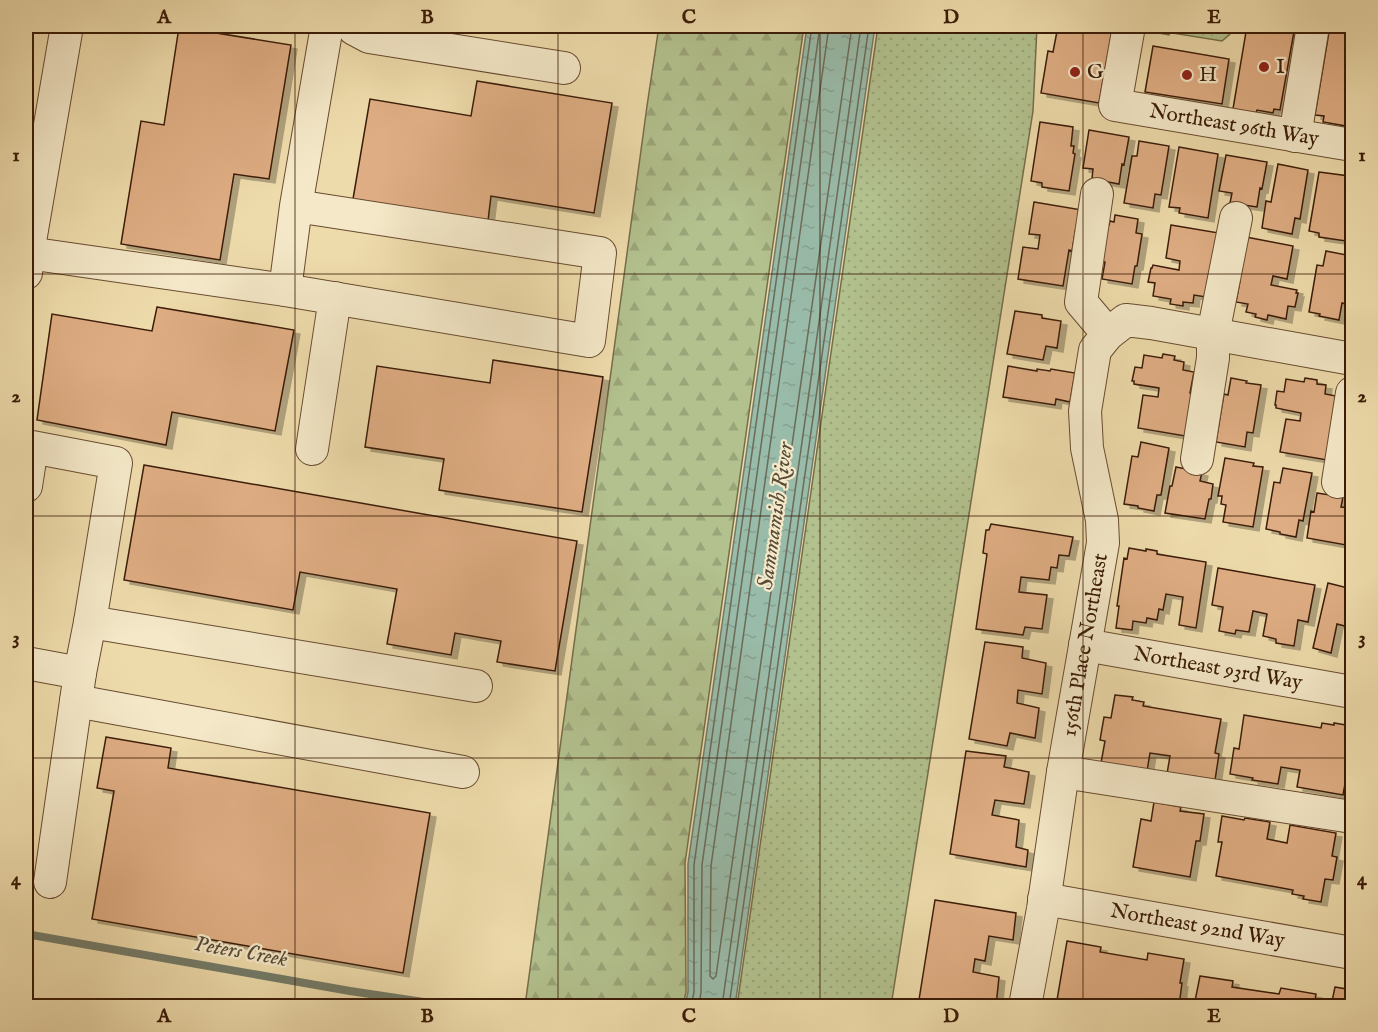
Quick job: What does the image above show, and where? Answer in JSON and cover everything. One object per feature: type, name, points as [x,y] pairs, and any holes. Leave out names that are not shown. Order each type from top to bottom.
[{"type":"street","points":[[67,26],[27,263],[285,290],[589,342],[600,254],[296,206]]},
{"type":"street","points":[[285,290],[296,206],[327,26]]},
{"type":"street","points":[[353,26],[354,29],[369,37],[564,68]]},
{"type":"street","name":"Northeast 96th Way","points":[[1129,26],[1115,105],[1353,145]]},
{"type":"street","points":[[1295,136],[1313,26]]},
{"type":"street","points":[[1097,194],[1081,302],[1108,334],[1126,320],[1353,359]]},
{"type":"street","points":[[1197,459],[1213,358],[1213,334],[1236,218]]},
{"type":"street","points":[[312,449],[335,298]]},
{"type":"street","name":"156th Place Northeast","points":[[1025,1006],[1103,543],[1102,520],[1087,448],[1085,411],[1095,350],[1108,334]]},
{"type":"street","points":[[1338,482],[1353,393]]},
{"type":"street","points":[[26,486],[29,447],[116,463],[78,687],[50,882]]},
{"type":"street","points":[[90,622],[476,686]]},
{"type":"street","name":"Northeast 93rd Way","points":[[1085,645],[1353,692]]},
{"type":"street","points":[[26,663],[78,687],[463,772]]},
{"type":"street","points":[[1063,772],[1353,818]]},
{"type":"street","name":"Northeast 92nd Way","points":[[1044,899],[1352,949]]},
{"type":"green space","points":[[659,26],[804,26],[685,863],[686,992],[683,1006],[525,1006],[647,106]]},
{"type":"green space","points":[[878,26],[1037,26],[1033,111],[891,1006],[737,1006]]},
{"type":"green space","points":[[1143,26],[1171,26],[1169,35],[1142,30]]},
{"type":"green space","points":[[1174,26],[1231,26],[1230,34],[1222,41],[1172,33]]},
{"type":"water","name":"Sammamish River","points":[[807,26],[875,26],[735,1006],[685,1006],[688,992],[688,864]]},
{"type":"building","name":"G","points":[[1058,26],[1113,26],[1099,103],[1041,93],[1048,51],[1053,52]]},
{"type":"building","name":"I","points":[[1247,26],[1295,26],[1280,110],[1274,109],[1273,113],[1233,109]]},
{"type":"building","points":[[1330,26],[1352,26],[1352,127],[1323,122],[1324,116],[1315,115]]},
{"type":"building","points":[[179,27],[291,45],[269,179],[234,174],[220,260],[121,244],[141,121],[164,125]]},
{"type":"building","name":"H","points":[[1153,46],[1229,59],[1222,104],[1145,92]]},
{"type":"building","points":[[477,81],[612,103],[594,213],[491,196],[488,221],[353,199],[370,99],[471,116]]},
{"type":"building","points":[[1040,122],[1073,127],[1071,146],[1074,146],[1073,153],[1075,154],[1069,191],[1042,187],[1042,183],[1031,181]]},
{"type":"building","points":[[1089,130],[1129,137],[1119,184],[1092,179],[1093,169],[1083,168]]},
{"type":"building","points":[[1139,141],[1169,146],[1161,195],[1155,194],[1153,208],[1124,203],[1132,156],[1137,156]]},
{"type":"building","points":[[1179,147],[1218,154],[1208,218],[1179,213],[1180,208],[1169,207]]},
{"type":"building","points":[[1226,155],[1267,162],[1257,207],[1230,203],[1232,193],[1219,191]]},
{"type":"building","points":[[1278,164],[1308,170],[1300,219],[1295,218],[1292,234],[1262,228],[1266,201],[1271,202]]},
{"type":"building","points":[[1319,172],[1349,176],[1346,194],[1349,195],[1347,205],[1351,205],[1346,241],[1319,237],[1319,233],[1309,231]]},
{"type":"building","points":[[1034,202],[1082,210],[1076,227],[1072,251],[1069,250],[1063,286],[1018,279],[1023,247],[1038,249],[1040,235],[1029,234]]},
{"type":"building","points":[[1115,215],[1138,219],[1136,233],[1142,234],[1132,284],[1102,279],[1105,262],[1101,261],[1106,224],[1109,225],[1110,221],[1114,222]]},
{"type":"building","points":[[1171,225],[1219,233],[1206,297],[1194,295],[1193,303],[1183,302],[1183,306],[1170,304],[1171,299],[1153,296],[1155,283],[1148,282],[1153,265],[1179,270],[1180,261],[1166,258]]},
{"type":"building","points":[[1246,237],[1293,246],[1287,279],[1273,276],[1271,285],[1297,290],[1295,307],[1288,306],[1286,319],[1268,315],[1267,320],[1255,317],[1256,314],[1246,312],[1248,304],[1236,302]]},
{"type":"building","points":[[1326,251],[1352,256],[1346,304],[1342,303],[1339,320],[1309,312],[1317,265],[1323,266]]},
{"type":"building","points":[[157,307],[294,330],[275,431],[172,412],[166,445],[37,420],[52,314],[152,331]]},
{"type":"building","points":[[1015,311],[1042,315],[1042,318],[1061,321],[1057,348],[1046,346],[1043,360],[1007,354]]},
{"type":"building","points":[[1163,354],[1175,356],[1174,360],[1184,362],[1183,370],[1194,372],[1190,393],[1193,393],[1185,436],[1138,428],[1143,395],[1158,397],[1159,388],[1134,384],[1132,381],[1135,367],[1142,368],[1144,355],[1162,358]]},
{"type":"building","points":[[493,360],[603,377],[582,512],[439,490],[444,459],[365,447],[377,366],[490,383]]},
{"type":"building","points":[[1008,366],[1037,371],[1037,369],[1050,371],[1051,369],[1075,373],[1070,402],[1056,399],[1055,405],[1003,397]]},
{"type":"building","points":[[1231,378],[1261,385],[1253,433],[1247,432],[1245,447],[1216,442],[1224,394],[1228,395]]},
{"type":"building","points":[[1305,378],[1317,380],[1317,384],[1326,385],[1325,394],[1336,396],[1327,460],[1280,452],[1286,419],[1300,421],[1301,413],[1276,408],[1277,391],[1284,392],[1286,379],[1304,382]]},
{"type":"building","points":[[1141,442],[1169,448],[1161,495],[1157,495],[1154,511],[1124,504],[1132,456],[1138,457]]},
{"type":"building","points":[[1225,458],[1254,463],[1253,466],[1263,467],[1253,527],[1223,522],[1226,505],[1221,504],[1222,496],[1218,496]]},
{"type":"building","points":[[144,465],[577,541],[555,671],[497,662],[501,641],[455,633],[451,655],[387,644],[397,589],[300,572],[293,610],[124,580]]},
{"type":"building","points":[[1176,467],[1202,472],[1200,481],[1213,484],[1205,519],[1165,513]]},
{"type":"building","points":[[1283,468],[1312,473],[1303,521],[1299,520],[1296,537],[1266,529],[1274,482],[1280,483]]},
{"type":"building","points":[[1317,493],[1343,497],[1341,507],[1352,508],[1352,525],[1350,524],[1346,545],[1307,538],[1311,511],[1314,512]]},
{"type":"building","points":[[991,524],[1073,537],[1069,556],[1059,555],[1057,568],[1051,567],[1049,580],[1021,577],[1019,592],[1047,595],[1042,629],[1025,627],[1023,635],[976,629],[987,554],[983,553],[986,530],[989,530]]},
{"type":"building","points":[[1129,548],[1157,551],[1157,554],[1206,562],[1196,628],[1179,625],[1183,597],[1166,594],[1163,610],[1159,609],[1157,620],[1147,618],[1146,623],[1133,621],[1132,630],[1116,628],[1124,558],[1127,559]]},
{"type":"building","points":[[1218,568],[1315,585],[1308,622],[1298,620],[1294,646],[1276,643],[1276,639],[1263,636],[1267,614],[1253,611],[1249,632],[1236,630],[1235,634],[1219,631],[1223,607],[1212,605]]},
{"type":"building","points":[[1328,583],[1352,589],[1352,628],[1337,624],[1331,653],[1313,648]]},
{"type":"building","points":[[1352,632],[1352,658],[1347,657]]},
{"type":"building","points":[[985,642],[1023,647],[1022,658],[1046,663],[1042,694],[1018,690],[1017,703],[1039,708],[1035,738],[1010,733],[1007,746],[969,739]]},
{"type":"building","points":[[1115,695],[1133,697],[1132,700],[1144,702],[1143,706],[1221,719],[1215,753],[1219,754],[1215,780],[1167,774],[1170,756],[1150,753],[1147,771],[1101,763],[1105,741],[1100,740],[1104,717],[1111,718]]},
{"type":"building","points":[[1244,715],[1321,728],[1322,723],[1352,726],[1348,749],[1352,749],[1352,773],[1347,773],[1343,795],[1297,787],[1300,770],[1281,767],[1278,784],[1230,774],[1234,748],[1239,749]]},
{"type":"building","points":[[106,737],[171,748],[168,768],[430,813],[403,973],[92,919],[114,791],[97,788]]},
{"type":"building","points":[[966,751],[1006,756],[1004,767],[1029,772],[1024,804],[995,800],[992,815],[1019,820],[1016,847],[1028,850],[1026,867],[950,854]]},
{"type":"building","points":[[1154,802],[1181,807],[1180,811],[1204,814],[1200,841],[1196,841],[1190,877],[1133,867],[1141,819],[1151,821]]},
{"type":"building","points":[[1222,816],[1270,822],[1267,839],[1287,843],[1290,825],[1336,833],[1332,856],[1337,857],[1333,880],[1325,879],[1321,902],[1303,899],[1304,896],[1292,894],[1293,890],[1216,876],[1222,842],[1218,842]]},
{"type":"building","points":[[935,900],[1016,913],[1013,940],[989,936],[985,961],[975,959],[973,972],[999,977],[996,1006],[918,1006]]},
{"type":"building","points":[[1067,941],[1101,947],[1100,952],[1147,960],[1148,953],[1184,959],[1179,1006],[1056,1006]]},
{"type":"building","points":[[1200,976],[1233,981],[1232,987],[1279,994],[1281,988],[1316,994],[1314,1006],[1194,1006]]},
{"type":"building","points":[[1335,987],[1352,990],[1352,1006],[1331,1006]]},
{"type":"waterway","name":"Peters Creek","points":[[26,934],[350,991],[450,1006]]},
{"type":"place","name":"I","points":[[1264,67]]},
{"type":"place","name":"G","points":[[1075,72]]},
{"type":"place","name":"H","points":[[1187,75]]}]
